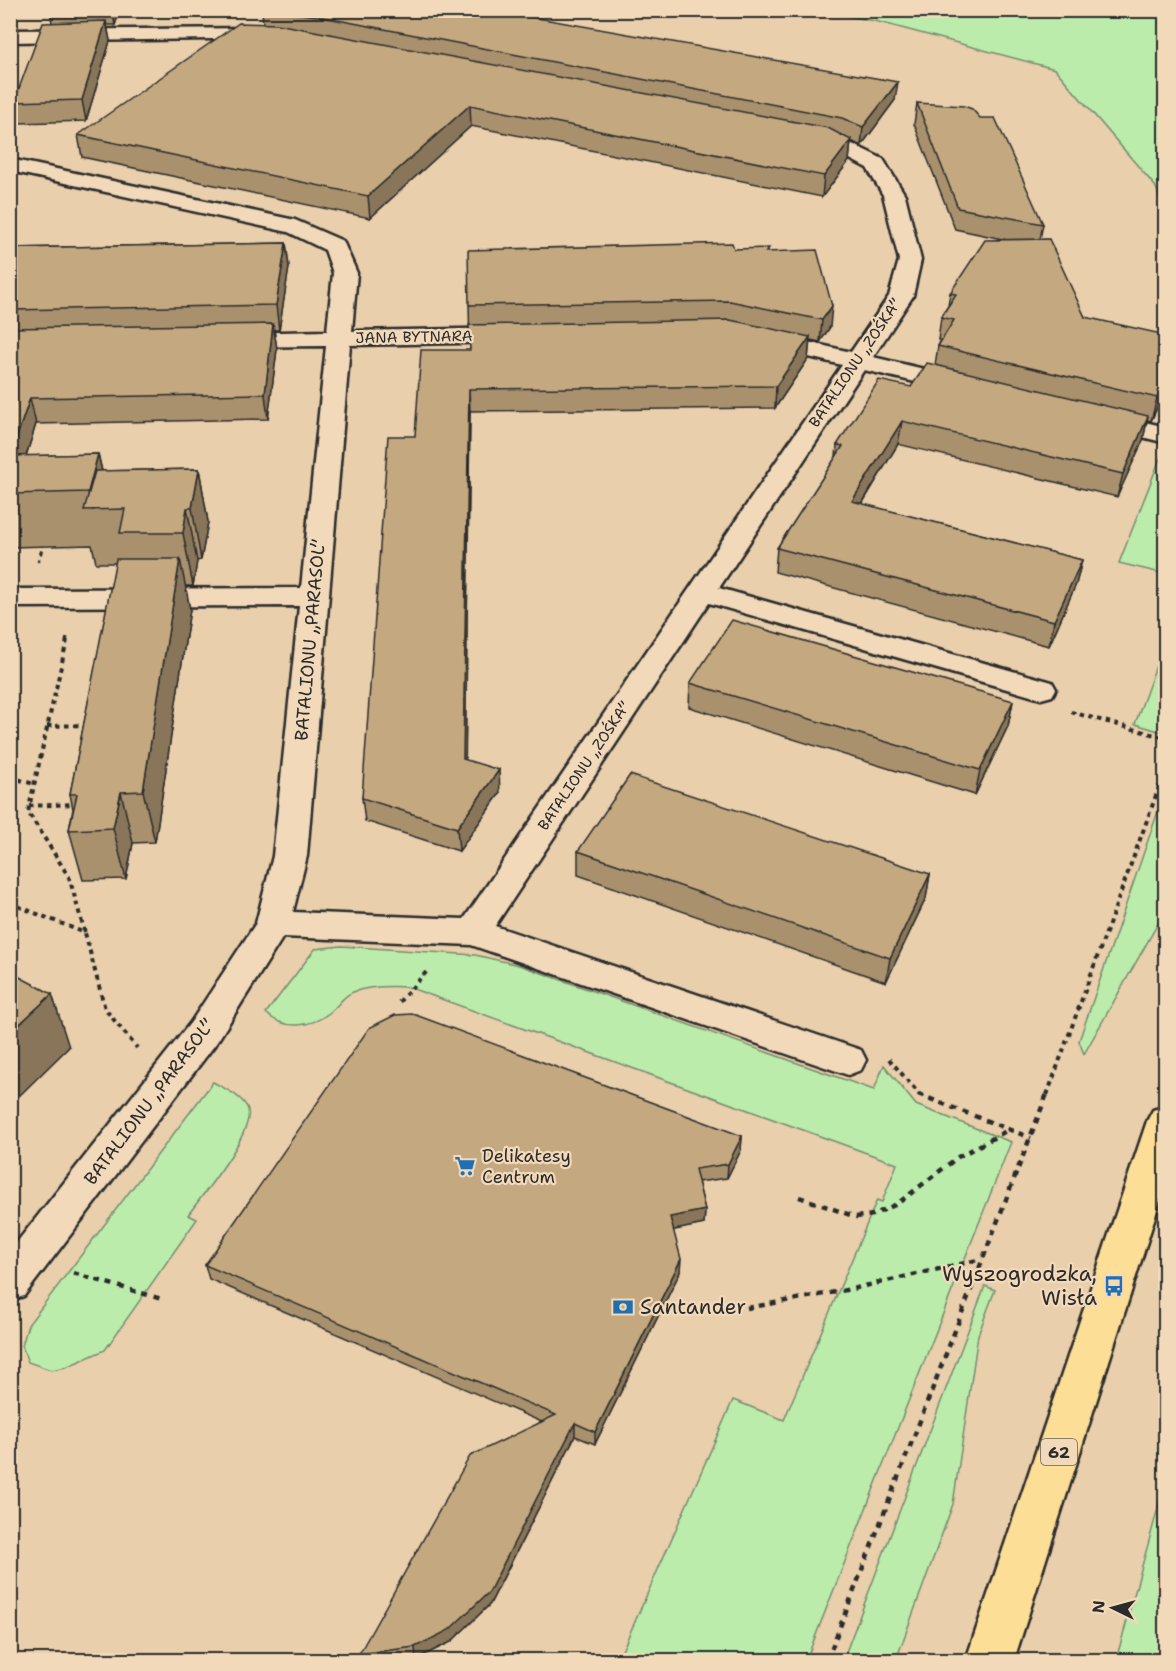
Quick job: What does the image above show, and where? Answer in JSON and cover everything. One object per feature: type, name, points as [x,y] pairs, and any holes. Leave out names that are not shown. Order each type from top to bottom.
[{"type":"main road","name":"62","points":[[990,1660],[1166,1121]]},
{"type":"street","points":[[13,33],[224,32],[296,38]]},
{"type":"street","name":"BATALIONU „ZOŚKA”","points":[[473,932],[901,296],[910,260],[894,195],[875,164],[833,142],[786,133]]},
{"type":"street","name":"BATALIONU „PARASOL”","points":[[10,165],[295,227],[335,246],[345,273],[337,338],[290,856],[273,924],[233,990],[166,1081],[18,1268]]},
{"type":"street","name":"JANA BYTNARA","points":[[209,341],[541,334]]},
{"type":"street","points":[[740,334],[983,390]]},
{"type":"street","points":[[1085,416],[1165,435]]},
{"type":"street","points":[[701,592],[1041,689]]},
{"type":"street","points":[[10,598],[314,597]]},
{"type":"street","points":[[273,924],[473,932],[849,1060]]},
{"type":"path","points":[[76,598],[28,812],[69,877],[105,1010],[166,1081]]},
{"type":"path","points":[[1041,689],[1052,707],[1166,738]]},
{"type":"path","points":[[47,726],[94,725]]},
{"type":"path","points":[[827,1660],[1031,1138],[1166,768]]},
{"type":"path","points":[[10,777],[34,784]]},
{"type":"path","points":[[29,806],[81,804]]},
{"type":"path","points":[[10,903],[85,933]]},
{"type":"path","points":[[849,1060],[870,1053],[889,1059],[921,1097],[1031,1138]]},
{"type":"path","points":[[799,1197],[860,1218],[889,1208],[915,1192],[949,1164],[1008,1130]]},
{"type":"path","points":[[747,1308],[852,1289],[983,1259]]},
{"type":"path","points":[[18,1268],[90,1280],[165,1300]]},
{"type":"green space","points":[[822,11],[1165,11],[1165,208],[1155,186],[1055,69],[879,22]]},
{"type":"green space","points":[[1165,446],[1166,574],[1119,563]]},
{"type":"green space","points":[[1165,641],[1165,733],[1135,724]]},
{"type":"green space","points":[[1165,791],[1165,911],[1084,1054],[1079,1041]]},
{"type":"green space","points":[[341,946],[475,955],[519,965],[874,1090],[884,1065],[916,1105],[1011,1142],[806,1660],[618,1660],[733,1400],[784,1420],[877,1200],[882,1202],[897,1164],[408,987],[380,987],[353,992],[322,1018],[305,1024],[280,1022],[266,1013],[315,949]]},
{"type":"green space","points":[[213,1082],[240,1099],[247,1107],[248,1117],[237,1146],[188,1215],[197,1219],[105,1350],[66,1367],[51,1370],[28,1362],[22,1346],[28,1325]]},
{"type":"green space","points":[[985,1286],[995,1290],[978,1335],[953,1504],[896,1660],[843,1660]]},
{"type":"green space","points":[[1165,1483],[1165,1660],[1116,1660]]},
{"type":"building","points":[[54,10],[114,10],[113,15],[51,16]]},
{"type":"building","points":[[268,10],[492,10],[898,82],[863,127],[842,118],[317,16]]},
{"type":"building","points":[[106,21],[82,100],[14,102],[43,23]]},
{"type":"building","points":[[239,23],[277,24],[828,128],[851,140],[824,176],[470,105],[368,196],[78,135]]},
{"type":"building","points":[[917,103],[964,106],[972,109],[980,118],[995,118],[1043,224],[958,208]]},
{"type":"building","points":[[1049,239],[1085,317],[1166,335],[1166,378],[1157,398],[938,346],[954,320],[941,317],[956,294],[950,293],[985,240]]},
{"type":"building","points":[[286,243],[276,305],[10,310],[10,248]]},
{"type":"building","points":[[732,243],[734,249],[769,248],[766,252],[817,250],[832,306],[822,320],[730,301],[469,305],[468,250]]},
{"type":"building","points":[[730,320],[810,337],[776,386],[469,389],[463,759],[499,770],[457,828],[362,798],[388,436],[415,436],[421,350],[470,350],[469,325]]},
{"type":"building","points":[[273,324],[265,394],[30,398],[10,456],[10,328]]},
{"type":"building","points":[[927,363],[1148,416],[1123,474],[902,421],[852,501],[1082,560],[1054,621],[777,548],[843,446],[837,445],[879,380],[911,387]]},
{"type":"building","points":[[98,454],[88,492],[10,494],[10,456]]},
{"type":"building","points":[[199,469],[192,508],[187,508],[183,533],[120,533],[125,509],[84,510],[95,471]]},
{"type":"building","points":[[116,559],[180,559],[143,791],[121,792],[113,828],[69,830],[77,794],[70,794]]},
{"type":"building","points":[[732,620],[1013,701],[980,770],[690,683]]},
{"type":"building","points":[[630,775],[930,874],[890,958],[578,851]]},
{"type":"building","points":[[10,972],[52,994],[10,1033]]},
{"type":"building","points":[[413,1014],[742,1136],[728,1164],[695,1169],[705,1210],[670,1217],[681,1259],[595,1432],[575,1423],[489,1592],[449,1630],[415,1647],[359,1654],[470,1456],[556,1415],[205,1265],[369,1028],[395,1015]]},
{"type":"place","name":"Delikatesy Centrum","points":[[465,1166]]},
{"type":"place","name":"Wyszogrodzka, Wisła","points":[[1114,1286]]},
{"type":"place","name":"Santander","points":[[623,1307]]}]
